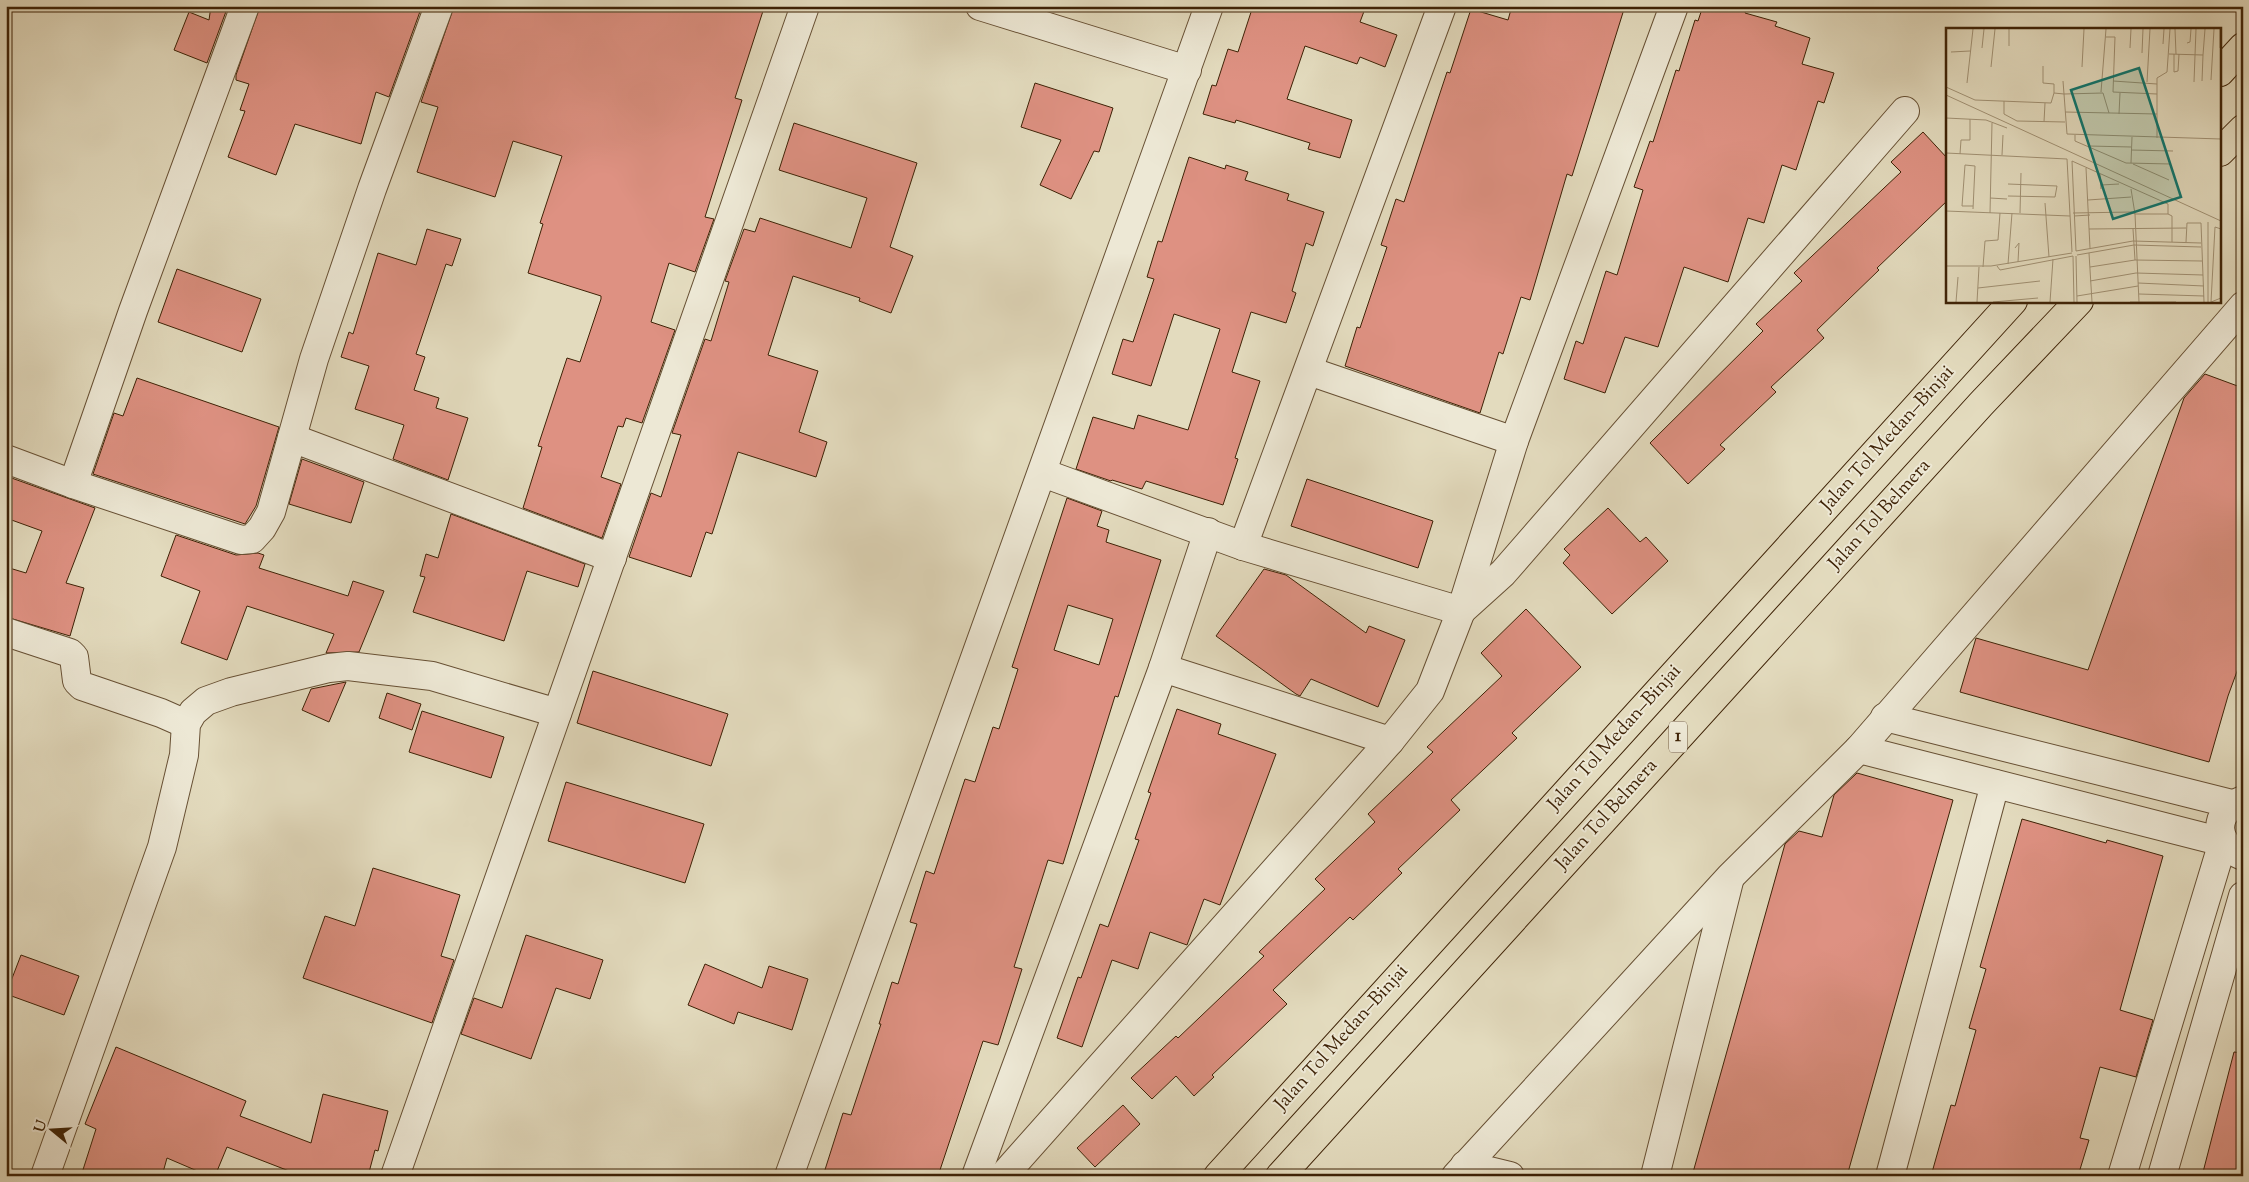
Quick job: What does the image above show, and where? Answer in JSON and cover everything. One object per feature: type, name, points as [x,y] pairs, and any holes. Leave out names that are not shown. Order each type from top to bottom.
[{"type":"highway","points":[[2222,70],[2243,48]]},
{"type":"highway","points":[[2222,150],[2243,129]]},
{"type":"highway","name":"Jalan Tol Medan–Binjai","points":[[1218,1176],[2012,302]]},
{"type":"highway","name":"Jalan Tol Belmera","points":[[1280,1176],[1981,404],[2078,302]]},
{"type":"street","points":[[73,484],[133,312],[245,6]]},
{"type":"street","points":[[6,459],[73,484],[241,540],[252,540],[262,528],[270,512],[314,359],[363,216],[439,6]]},
{"type":"street","points":[[395,1176],[805,6]]},
{"type":"street","points":[[980,6],[1187,70]]},
{"type":"street","points":[[789,1176],[1043,473],[1209,6]]},
{"type":"street","points":[[1243,546],[1442,6]]},
{"type":"street","points":[[1003,1176],[1390,741],[1430,691],[1461,611],[1514,441],[1674,6]]},
{"type":"street","points":[[1461,611],[1503,573],[1905,111]]},
{"type":"street","points":[[1461,1171],[1730,877],[1858,748],[2243,306]]},
{"type":"street","points":[[1309,371],[1514,441]]},
{"type":"street","points":[[292,438],[612,558]]},
{"type":"street","points":[[1043,473],[1243,546],[1461,611]]},
{"type":"street","points":[[976,1176],[1163,668],[1208,532]]},
{"type":"street","points":[[6,632],[70,653],[74,656],[77,681],[82,686],[161,713],[186,724]]},
{"type":"street","points":[[45,1176],[162,847],[184,755],[186,724],[193,712],[206,701],[232,692],[329,668],[348,666],[432,676],[557,713]]},
{"type":"street","points":[[1163,668],[1390,741]]},
{"type":"street","points":[[1885,717],[2240,801]]},
{"type":"street","points":[[1858,748],[2233,849]]},
{"type":"street","points":[[1890,1176],[1995,784]]},
{"type":"street","points":[[2233,849],[2220,832],[2220,821],[2240,801]]},
{"type":"street","points":[[2122,1176],[2233,849]]},
{"type":"street","points":[[1655,1176],[1730,877]]},
{"type":"street","points":[[2162,1176],[2243,896]]},
{"type":"street","points":[[1461,1171],[1510,1176]]},
{"type":"building","points":[[211,6],[228,6],[207,63],[174,50],[189,12],[209,20]]},
{"type":"building","points":[[260,6],[422,6],[389,97],[376,92],[361,144],[295,124],[276,175],[228,157],[245,111],[240,110],[249,84],[236,80],[236,75]]},
{"type":"building","points":[[454,6],[749,6],[763,11],[735,98],[742,100],[705,217],[714,219],[695,272],[669,263],[651,322],[675,330],[642,423],[626,418],[623,427],[618,426],[601,477],[621,484],[602,538],[523,508],[542,447],[538,446],[567,358],[580,362],[601,299],[601,296],[528,273],[543,224],[540,223],[562,156],[513,141],[495,197],[417,172],[438,107],[421,102]]},
{"type":"building","points":[[1253,6],[1366,6],[1360,22],[1397,35],[1385,67],[1360,57],[1357,64],[1305,46],[1287,99],[1352,120],[1340,158],[1308,149],[1310,143],[1236,120],[1235,123],[1203,114],[1212,85],[1216,86],[1228,49],[1238,52]]},
{"type":"building","points":[[1512,6],[1625,6],[1572,176],[1567,174],[1530,300],[1521,297],[1503,354],[1499,352],[1480,413],[1345,366],[1357,327],[1360,328],[1387,247],[1381,245],[1396,199],[1404,202],[1447,72],[1450,73],[1471,9],[1508,20]]},
{"type":"building","points":[[1703,6],[1747,6],[1745,13],[1777,22],[1775,26],[1810,38],[1802,64],[1834,73],[1824,103],[1818,101],[1796,170],[1782,165],[1764,223],[1748,218],[1728,282],[1684,267],[1658,347],[1625,337],[1605,393],[1564,379],[1576,341],[1583,344],[1606,271],[1617,275],[1643,190],[1634,187],[1650,141],[1653,142],[1676,70],[1679,71],[1695,20],[1698,21]]},
{"type":"building","points":[[1035,83],[1113,108],[1099,152],[1094,151],[1071,199],[1040,185],[1061,140],[1021,127]]},
{"type":"building","points":[[794,123],[917,163],[890,247],[913,256],[891,313],[859,301],[860,298],[793,276],[768,355],[818,371],[799,432],[827,442],[816,477],[738,452],[712,534],[706,532],[691,577],[629,557],[651,493],[661,497],[681,435],[672,433],[705,339],[711,341],[729,282],[725,281],[744,229],[755,232],[760,218],[851,248],[867,198],[779,170]]},
{"type":"building","points":[[1923,132],[1946,157],[1946,202],[1877,268],[1879,270],[1817,330],[1824,338],[1771,387],[1776,392],[1720,445],[1725,449],[1688,484],[1650,443],[1763,331],[1756,324],[1802,281],[1794,273],[1901,172],[1891,162]]},
{"type":"building","points":[[1189,157],[1225,169],[1226,165],[1248,172],[1245,180],[1289,194],[1287,200],[1324,212],[1313,246],[1306,243],[1292,291],[1296,293],[1286,323],[1251,312],[1232,372],[1260,381],[1235,458],[1238,459],[1223,505],[1146,481],[1142,489],[1076,469],[1093,417],[1134,429],[1138,415],[1188,430],[1220,329],[1174,314],[1151,386],[1112,374],[1123,339],[1133,342],[1154,279],[1147,277],[1158,241],[1162,242]]},
{"type":"building","points":[[427,229],[461,239],[452,266],[446,264],[416,354],[425,357],[414,390],[439,398],[436,408],[468,418],[448,480],[393,459],[404,425],[355,409],[369,366],[341,357],[349,332],[353,334],[378,253],[416,265]]},
{"type":"building","points":[[177,269],[261,299],[242,352],[158,322]]},
{"type":"building","points":[[2205,374],[2243,388],[2243,655],[2228,696],[2209,762],[1960,692],[1976,638],[2088,670],[2184,398]]},
{"type":"building","points":[[137,378],[279,427],[256,506],[245,524],[93,474],[114,413],[123,416]]},
{"type":"building","points":[[302,459],[364,482],[351,523],[289,504]]},
{"type":"building","points":[[6,476],[95,508],[66,583],[84,588],[70,636],[6,617],[6,567],[26,573],[42,531],[6,518]]},
{"type":"building","points":[[1307,479],[1433,521],[1418,568],[1291,526]]},
{"type":"building","points":[[1067,498],[1102,511],[1097,526],[1109,530],[1106,542],[1161,560],[1118,697],[1115,696],[1063,864],[1048,860],[1014,967],[1022,969],[998,1045],[983,1041],[938,1176],[823,1176],[843,1113],[851,1115],[881,1024],[879,1024],[892,982],[898,984],[917,924],[910,922],[926,871],[934,874],[965,779],[975,782],[993,727],[999,729],[1018,669],[1012,667]],"holes":[[[1068,605],[1113,619],[1099,665],[1054,650]]]},
{"type":"building","points":[[1608,508],[1640,542],[1646,537],[1668,561],[1612,614],[1563,563],[1570,555],[1564,549]]},
{"type":"building","points":[[451,514],[585,564],[578,587],[527,571],[504,641],[413,612],[425,577],[420,576],[426,554],[438,558]]},
{"type":"building","points":[[176,535],[236,555],[258,553],[264,555],[259,568],[348,596],[353,581],[384,591],[359,652],[326,653],[334,634],[247,606],[227,660],[181,643],[200,591],[161,576]]},
{"type":"building","points":[[1264,569],[1286,575],[1366,633],[1369,626],[1405,640],[1378,707],[1311,679],[1300,696],[1216,636]]},
{"type":"building","points":[[1526,609],[1581,667],[1512,733],[1517,738],[1451,800],[1460,810],[1398,869],[1402,873],[1353,920],[1350,917],[1273,990],[1287,1004],[1212,1075],[1214,1077],[1194,1096],[1176,1076],[1152,1099],[1131,1078],[1176,1036],[1178,1038],[1264,956],[1259,952],[1325,889],[1315,879],[1375,822],[1368,814],[1433,752],[1427,747],[1502,676],[1481,653]]},
{"type":"building","points":[[593,671],[728,714],[711,766],[577,723]]},
{"type":"building","points":[[346,682],[329,722],[302,710],[311,689]]},
{"type":"building","points":[[387,693],[421,704],[412,730],[379,718]]},
{"type":"building","points":[[1177,709],[1221,724],[1218,734],[1276,754],[1220,905],[1204,899],[1187,945],[1150,932],[1138,969],[1112,960],[1082,1047],[1057,1038],[1078,977],[1081,978],[1100,924],[1108,927],[1139,840],[1135,839],[1151,793],[1148,792]]},
{"type":"building","points":[[422,711],[504,737],[491,778],[409,752]]},
{"type":"building","points":[[1857,773],[1953,800],[1847,1176],[1692,1176],[1785,844],[1799,831],[1822,837],[1834,795]]},
{"type":"building","points":[[566,782],[704,824],[685,883],[548,841]]},
{"type":"building","points":[[2022,819],[2106,843],[2107,840],[2163,856],[2120,1010],[2153,1020],[2136,1077],[2100,1067],[2080,1138],[2089,1140],[2078,1176],[1931,1176],[1951,1105],[1955,1106],[1976,1030],[1969,1028],[1986,969],[1980,967]]},
{"type":"building","points":[[373,868],[460,895],[441,956],[454,960],[432,1023],[303,978],[325,916],[355,926]]},
{"type":"building","points":[[526,935],[603,960],[590,999],[556,988],[531,1059],[461,1034],[474,998],[502,1008]]},
{"type":"building","points":[[21,955],[79,976],[64,1015],[6,994]]},
{"type":"building","points":[[705,964],[762,988],[769,966],[808,979],[792,1030],[738,1012],[734,1024],[688,1005]]},
{"type":"building","points":[[116,1047],[246,1101],[240,1116],[311,1143],[323,1094],[388,1111],[378,1151],[375,1150],[368,1176],[302,1176],[227,1147],[215,1176],[209,1176],[167,1158],[162,1176],[81,1176],[96,1129],[85,1124]]},
{"type":"building","points":[[2234,1052],[2243,1053],[2243,1176],[2202,1176]]},
{"type":"building","points":[[1123,1105],[1140,1124],[1095,1167],[1077,1148]]}]
